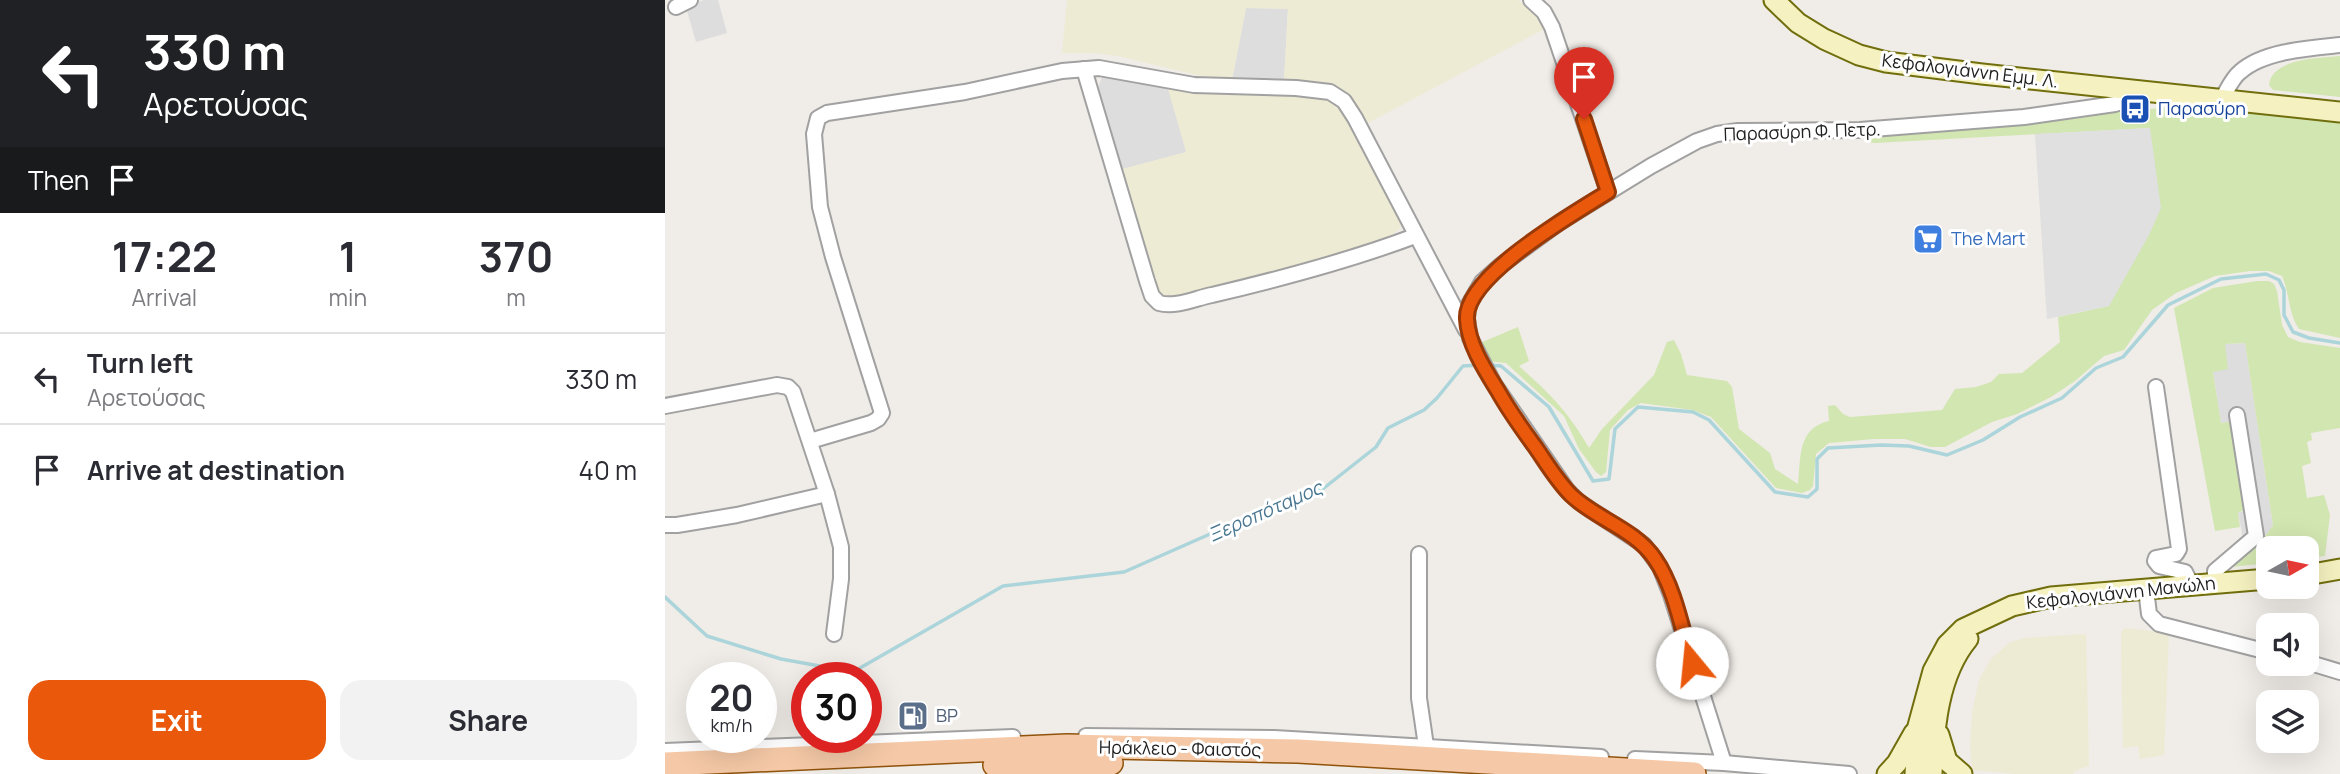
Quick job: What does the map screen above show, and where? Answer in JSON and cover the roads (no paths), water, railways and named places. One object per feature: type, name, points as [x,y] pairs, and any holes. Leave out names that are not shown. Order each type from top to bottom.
[{"type":"main road","name":"Κεφαλογιάννη Εμμ. Λ.","points":[[1774,0],[1810,32],[1842,49],[1874,59],[1942,70],[2141,91]]},
{"type":"main road","points":[[2141,91],[2340,112]]},
{"type":"main road","points":[[2319,573],[2340,569]]},
{"type":"main road","name":"Κεφαλογιάννη Μανώλη","points":[[1915,774],[1918,726],[1929,684],[1942,653],[1958,632],[2005,608],[2035,600],[2106,591],[2256,580]]},
{"type":"main road","points":[[1932,774],[1937,717],[1952,663],[1977,623]]},
{"type":"main road","points":[[1937,717],[1944,756],[1962,774]]},
{"type":"main road","points":[[1887,774],[1897,763],[1918,726]]},
{"type":"main road","points":[[1018,749],[1069,736]]},
{"type":"main road","name":"Ηράκλειο - Φαιστός","points":[[665,764],[1067,747],[1298,751],[1694,774]]},
{"type":"main road","points":[[969,752],[1013,774]]},
{"type":"main road","name":"Ηράκλειο - Φαιστός","points":[[768,774],[969,752],[1444,774]]},
{"type":"main road","points":[[1618,759],[1650,771]]},
{"type":"street","points":[[676,7],[690,0]]},
{"type":"street","points":[[1531,0],[1544,12],[1552,27],[1608,192]]},
{"type":"street","points":[[2221,100],[2239,72],[2270,56],[2340,45]]},
{"type":"street","points":[[1084,69],[1147,281],[1152,296],[1159,303],[1170,304],[1225,292],[1345,259],[1415,236]]},
{"type":"street","points":[[810,441],[871,423],[882,413],[820,207],[814,134],[818,118],[827,113],[965,92],[1062,71],[1119,70],[1194,85],[1296,88],[1330,92],[1340,96],[1355,118],[1470,338]]},
{"type":"street","name":"Παρασύρη Φ. Πετρ.","points":[[1724,763],[1671,595],[1655,558],[1638,541],[1579,502],[1567,490],[1504,403],[1470,338],[1467,313],[1472,298],[1482,282],[1500,266],[1550,229],[1688,145],[1717,134],[1738,131],[1860,130],[2024,117],[2115,104],[2135,98],[2141,91]]},
{"type":"street","points":[[665,406],[770,386],[785,385],[790,388],[810,441],[839,537],[841,559],[834,634]]},
{"type":"street","points":[[2157,387],[2179,549],[2176,554],[2157,558],[2155,561],[2159,566],[2185,572],[2192,586]]},
{"type":"street","points":[[2215,584],[2215,571],[2256,536],[2237,415]]},
{"type":"street","points":[[665,525],[737,515],[827,494]]},
{"type":"street","points":[[1419,554],[1419,698],[1426,746]]},
{"type":"street","points":[[2146,589],[2149,614],[2159,624],[2256,649]]},
{"type":"street","points":[[2319,666],[2340,672]]},
{"type":"street","points":[[665,751],[969,752],[1069,736],[1158,735],[1426,746],[1724,763],[1849,774]]},
{"type":"waterway","name":"Ξεροπόταμος","points":[[1488,365],[1501,366],[1549,407],[1593,481],[1609,479],[1615,429],[1638,407],[1693,412],[1709,420],[1775,492],[1808,497],[1817,489],[1817,459],[1828,448],[1909,446],[1947,455],[1983,440],[2020,417],[2062,398],[2096,368],[2123,357],[2168,305],[2221,279],[2266,274],[2279,280],[2284,290],[2284,315],[2293,332],[2309,338],[2340,343]]},
{"type":"waterway","name":"Ξεροπόταμος","points":[[665,597],[707,636],[781,659],[853,672],[1003,586],[1124,572],[1244,519],[1324,488],[1376,447],[1388,428],[1424,410],[1463,366],[1480,365]]},
{"type":"place","name":"Παρασύρη","points":[[2135,109]]},
{"type":"place","name":"The Mart","points":[[1928,239]]},
{"type":"place","name":"BP","points":[[913,716]]}]
